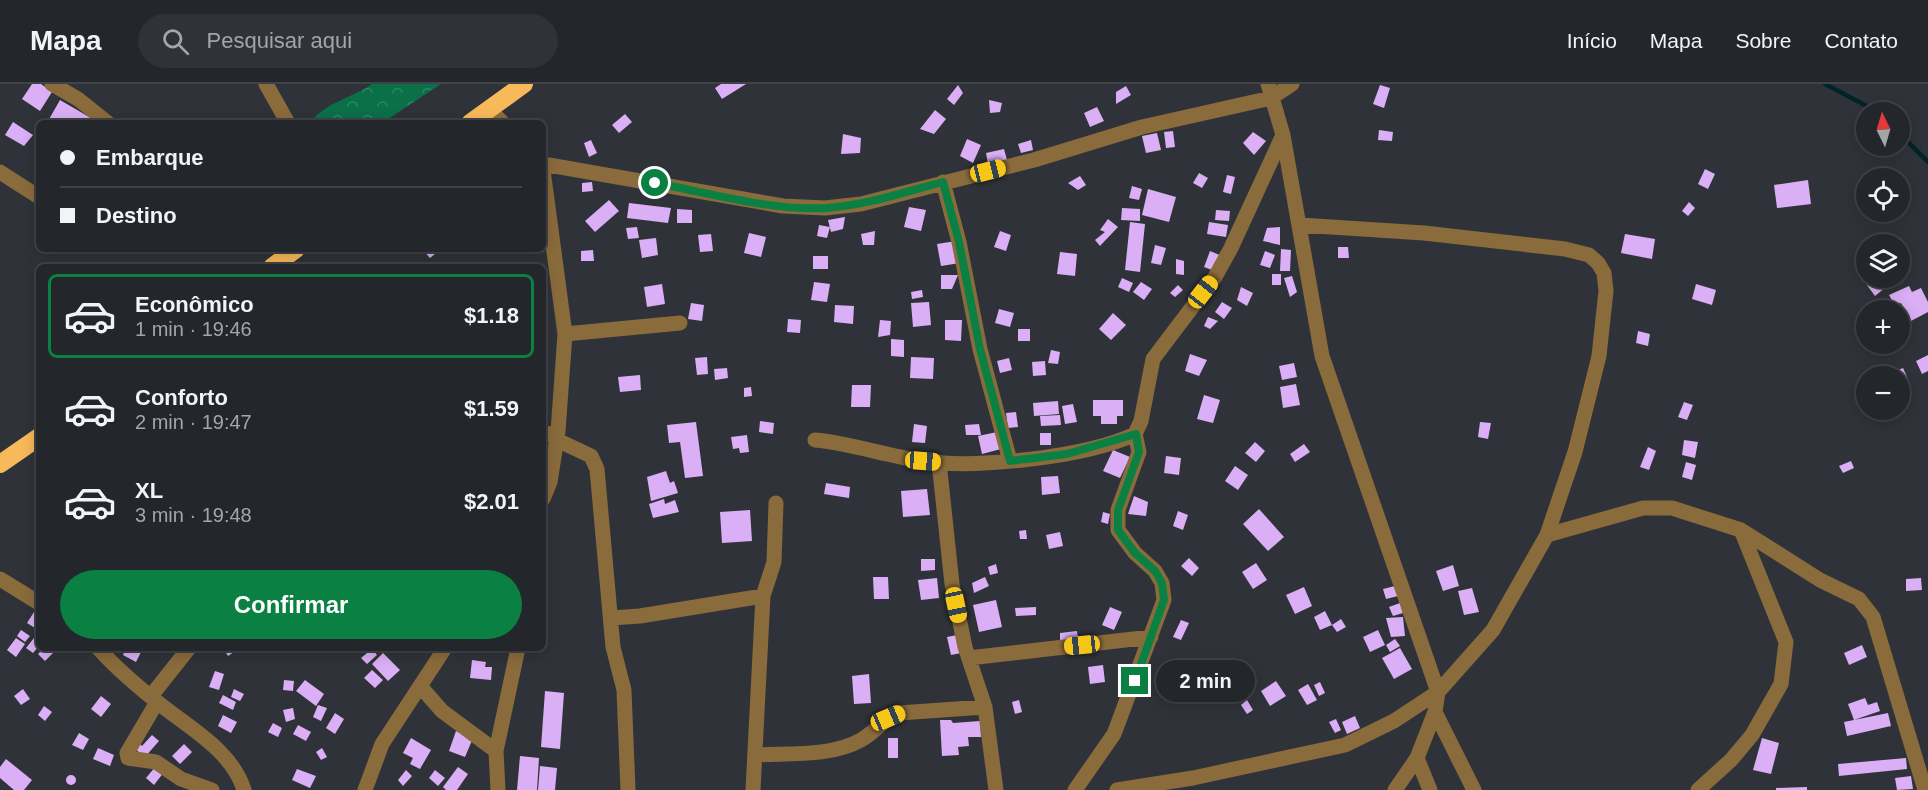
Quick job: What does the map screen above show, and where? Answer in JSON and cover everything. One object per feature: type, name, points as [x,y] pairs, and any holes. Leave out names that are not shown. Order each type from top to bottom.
[{"type":"highway","points":[[474,120],[524,84]]},
{"type":"highway","points":[[276,264],[292,252]]},
{"type":"highway","points":[[0,464],[36,438]]},
{"type":"street","points":[[52,84],[78,99],[104,120]]},
{"type":"street","points":[[266,84],[286,120]]},
{"type":"street","points":[[546,165],[783,206],[825,208],[861,204],[1034,160],[1292,84]]},
{"type":"street","points":[[1270,91],[1283,135],[1322,356],[1438,692],[1435,712],[1416,758],[1395,790]]},
{"type":"street","points":[[489,109],[500,120]]},
{"type":"street","points":[[1075,790],[1114,734],[1164,600],[1162,583],[1155,571],[1135,553],[1118,530],[1118,510],[1139,452],[1136,434],[1141,421],[1153,359],[1215,277],[1232,248],[1283,135]]},
{"type":"street","points":[[0,172],[36,195]]},
{"type":"street","points":[[943,182],[959,242],[980,349],[1010,461]]},
{"type":"street","points":[[546,192],[565,334],[550,482],[546,492]]},
{"type":"street","points":[[1117,790],[1193,778],[1344,745],[1394,721],[1438,692],[1493,630],[1546,535],[1575,452],[1599,356],[1606,291],[1604,273],[1589,255],[1566,249],[1424,233],[1300,225]]},
{"type":"street","points":[[565,334],[680,323]]},
{"type":"street","points":[[815,440],[939,462],[1010,461],[1067,454],[1136,434]]},
{"type":"street","points":[[553,436],[591,456],[597,468],[613,647],[624,690],[628,790]]},
{"type":"street","points":[[939,462],[952,584],[969,658],[985,707],[996,790]]},
{"type":"street","points":[[753,790],[763,596],[774,562],[776,503]]},
{"type":"street","points":[[1546,535],[1643,508],[1672,508],[1741,530],[1820,580],[1859,599],[1873,617],[1925,790]]},
{"type":"street","points":[[1698,790],[1731,760],[1752,735],[1781,684],[1786,642],[1741,530]]},
{"type":"street","points":[[0,579],[36,601]]},
{"type":"street","points":[[611,618],[640,616],[763,596]]},
{"type":"street","points":[[969,658],[1151,637]]},
{"type":"street","points":[[101,651],[118,670],[225,755],[241,779],[244,790]]},
{"type":"street","points":[[187,651],[154,699],[127,753],[128,758],[162,764],[181,779],[205,789]]},
{"type":"street","points":[[365,790],[382,744],[443,651]]},
{"type":"street","points":[[498,790],[496,751],[517,651]]},
{"type":"street","points":[[420,686],[442,711],[496,751]]},
{"type":"street","points":[[755,755],[835,749],[862,739],[888,718],[899,713],[985,707]]},
{"type":"street","points":[[1435,712],[1474,790]]},
{"type":"street","points":[[1416,758],[1430,790]]},
{"type":"green space","points":[[372,84],[441,84],[387,120],[313,120],[331,105]]},
{"type":"building","points":[[32,84],[41,84],[52,92],[40,111],[22,99]]},
{"type":"building","points":[[721,84],[746,84],[722,99],[715,88]]},
{"type":"building","points":[[958,85],[963,93],[954,105],[947,99]]},
{"type":"building","points":[[1380,85],[1390,88],[1384,108],[1373,104]]},
{"type":"building","points":[[1126,86],[1131,95],[1116,104],[1116,92]]},
{"type":"building","points":[[60,100],[94,120],[49,120]]},
{"type":"building","points":[[989,100],[1002,103],[1000,112],[990,113]]},
{"type":"building","points":[[1097,107],[1104,121],[1090,127],[1084,113]]},
{"type":"building","points":[[935,110],[946,119],[934,134],[920,129]]},
{"type":"building","points":[[625,114],[632,122],[619,133],[612,125]]},
{"type":"building","points":[[13,122],[33,135],[24,146],[5,135]]},
{"type":"building","points":[[1379,130],[1393,132],[1392,141],[1378,140]]},
{"type":"building","points":[[1173,131],[1175,147],[1166,148],[1164,132]]},
{"type":"building","points":[[1253,132],[1266,141],[1254,155],[1243,143]]},
{"type":"building","points":[[1157,133],[1161,150],[1146,153],[1142,136]]},
{"type":"building","points":[[843,134],[861,138],[860,153],[841,154]]},
{"type":"building","points":[[967,139],[981,145],[973,163],[960,156]]},
{"type":"building","points":[[591,140],[597,153],[589,157],[584,143]]},
{"type":"building","points":[[1031,140],[1033,150],[1021,153],[1018,144]]},
{"type":"building","points":[[1004,149],[1007,160],[988,164],[986,153]]},
{"type":"building","points":[[1705,169],[1715,174],[1708,189],[1698,184]]},
{"type":"building","points":[[1199,173],[1208,178],[1202,188],[1193,183]]},
{"type":"building","points":[[1227,175],[1235,177],[1231,194],[1223,192]]},
{"type":"building","points":[[1080,176],[1086,185],[1078,190],[1068,183]]},
{"type":"building","points":[[1808,180],[1811,204],[1777,208],[1774,185]]},
{"type":"building","points":[[592,182],[593,191],[582,192],[582,183]]},
{"type":"building","points":[[1132,186],[1142,189],[1139,200],[1129,198]]},
{"type":"building","points":[[1148,189],[1176,197],[1169,222],[1142,215]]},
{"type":"building","points":[[609,200],[619,211],[595,232],[585,221]]},
{"type":"building","points":[[1689,202],[1695,208],[1688,216],[1682,211]]},
{"type":"building","points":[[629,203],[671,208],[668,223],[627,218]]},
{"type":"building","points":[[909,207],[926,210],[921,231],[904,227]]},
{"type":"building","points":[[1122,208],[1140,209],[1140,221],[1121,220]]},
{"type":"building","points":[[677,209],[692,210],[692,223],[677,223]]},
{"type":"building","points":[[1216,210],[1230,211],[1229,221],[1215,220]]},
{"type":"building","points":[[845,217],[843,229],[831,232],[828,220]]},
{"type":"building","points":[[1108,219],[1118,227],[1100,246],[1095,240],[1105,232],[1100,230]]},
{"type":"building","points":[[1130,222],[1145,224],[1140,272],[1125,270]]},
{"type":"building","points":[[1209,222],[1228,225],[1226,237],[1207,234]]},
{"type":"building","points":[[819,225],[830,227],[827,238],[817,236]]},
{"type":"building","points":[[637,227],[639,238],[628,239],[626,228]]},
{"type":"building","points":[[1280,227],[1280,245],[1263,241],[1267,228]]},
{"type":"building","points":[[875,231],[874,245],[863,245],[861,234]]},
{"type":"building","points":[[1000,231],[1011,235],[1006,251],[994,247]]},
{"type":"building","points":[[749,233],[766,237],[761,257],[744,253]]},
{"type":"building","points":[[711,234],[713,251],[700,252],[698,235]]},
{"type":"building","points":[[1625,234],[1655,239],[1652,259],[1621,253]]},
{"type":"building","points":[[656,238],[658,255],[642,258],[639,240]]},
{"type":"building","points":[[956,241],[960,263],[941,266],[937,244]]},
{"type":"building","points":[[1155,245],[1166,248],[1161,265],[1151,263]]},
{"type":"building","points":[[1338,247],[1348,247],[1349,258],[1338,258]]},
{"type":"building","points":[[1281,249],[1291,250],[1290,271],[1280,271]]},
{"type":"building","points":[[593,250],[594,261],[581,261],[581,251]]},
{"type":"building","points":[[1210,251],[1222,256],[1212,270],[1204,267]]},
{"type":"building","points":[[1265,251],[1275,255],[1270,268],[1260,265]]},
{"type":"building","points":[[425,252],[437,252],[430,258]]},
{"type":"building","points":[[1060,252],[1077,254],[1075,276],[1057,274]]},
{"type":"building","points":[[813,256],[828,256],[828,269],[813,269]]},
{"type":"building","points":[[1176,259],[1184,261],[1184,275],[1176,274]]},
{"type":"building","points":[[1272,274],[1281,274],[1281,285],[1272,285]]},
{"type":"building","points":[[941,275],[958,275],[952,289],[941,289]]},
{"type":"building","points":[[1292,276],[1297,292],[1290,297],[1284,278]]},
{"type":"building","points":[[1122,278],[1133,283],[1129,292],[1118,287]]},
{"type":"building","points":[[814,282],[830,284],[827,302],[811,300]]},
{"type":"building","points":[[1141,282],[1152,289],[1144,300],[1133,292]]},
{"type":"building","points":[[662,284],[665,304],[647,307],[644,287]]},
{"type":"building","points":[[1696,284],[1716,290],[1712,305],[1692,299]]},
{"type":"building","points":[[1178,285],[1183,290],[1175,297],[1170,293]]},
{"type":"building","points":[[1241,287],[1253,293],[1247,306],[1237,300]]},
{"type":"building","points":[[1869,288],[1885,288],[1875,296]]},
{"type":"building","points":[[1905,288],[1910,288],[1912,292],[1921,288],[1928,302],[1928,312],[1911,321],[1910,300],[1892,300],[1889,295]]},
{"type":"building","points":[[922,290],[923,297],[912,299],[911,292]]},
{"type":"building","points":[[929,302],[931,325],[913,327],[911,303]]},
{"type":"building","points":[[1222,302],[1232,308],[1224,319],[1215,312]]},
{"type":"building","points":[[691,303],[704,305],[702,321],[688,319]]},
{"type":"building","points":[[835,305],[854,306],[853,324],[834,322]]},
{"type":"building","points":[[999,309],[1014,313],[1010,327],[995,323]]},
{"type":"building","points":[[1113,313],[1126,325],[1111,340],[1099,329]]},
{"type":"building","points":[[1208,317],[1218,321],[1210,329],[1204,326]]},
{"type":"building","points":[[788,319],[801,320],[800,333],[787,332]]},
{"type":"building","points":[[880,320],[891,321],[890,335],[878,337]]},
{"type":"building","points":[[945,320],[962,320],[961,341],[945,340]]},
{"type":"building","points":[[1018,329],[1030,329],[1030,341],[1018,341]]},
{"type":"building","points":[[1638,331],[1650,334],[1648,346],[1636,343]]},
{"type":"building","points":[[891,339],[904,340],[904,357],[891,356]]},
{"type":"building","points":[[1051,350],[1060,352],[1058,364],[1048,363]]},
{"type":"building","points":[[1190,354],[1207,360],[1199,376],[1185,371]]},
{"type":"building","points":[[1928,355],[1928,371],[1922,374],[1916,361]]},
{"type":"building","points":[[707,357],[708,374],[697,375],[695,358]]},
{"type":"building","points":[[911,357],[934,358],[933,379],[910,378]]},
{"type":"building","points":[[1009,358],[1012,370],[1000,373],[997,361]]},
{"type":"building","points":[[1045,361],[1046,375],[1033,376],[1032,362]]},
{"type":"building","points":[[1294,363],[1297,377],[1282,380],[1279,366]]},
{"type":"building","points":[[727,368],[728,378],[715,380],[714,369]]},
{"type":"building","points":[[640,375],[641,390],[620,392],[618,377]]},
{"type":"building","points":[[1296,384],[1300,405],[1283,408],[1280,387]]},
{"type":"building","points":[[852,385],[871,385],[870,407],[851,407]]},
{"type":"building","points":[[751,387],[752,396],[744,397],[744,388]]},
{"type":"building","points":[[1204,395],[1220,400],[1213,423],[1197,419]]},
{"type":"building","points":[[1093,400],[1123,400],[1123,416],[1117,416],[1117,424],[1101,424],[1101,416],[1093,416]]},
{"type":"building","points":[[1058,401],[1059,414],[1034,416],[1033,403]]},
{"type":"building","points":[[1684,402],[1693,405],[1687,420],[1678,417]]},
{"type":"building","points":[[1073,404],[1077,422],[1065,424],[1062,406]]},
{"type":"building","points":[[1016,412],[1018,427],[1008,428],[1006,413]]},
{"type":"building","points":[[1060,415],[1061,425],[1041,426],[1040,416]]},
{"type":"building","points":[[760,421],[774,423],[773,434],[759,432]]},
{"type":"building","points":[[696,422],[703,476],[685,478],[680,442],[669,443],[667,425]]},
{"type":"building","points":[[1480,422],[1491,423],[1488,439],[1478,437]]},
{"type":"building","points":[[914,424],[927,426],[925,443],[912,442]]},
{"type":"building","points":[[979,424],[981,435],[966,435],[965,425]]},
{"type":"building","points":[[997,432],[1001,449],[982,454],[978,436]]},
{"type":"building","points":[[1040,433],[1051,433],[1051,445],[1040,445]]},
{"type":"building","points":[[747,435],[749,452],[740,453],[739,448],[733,449],[731,437]]},
{"type":"building","points":[[1684,440],[1698,442],[1695,458],[1682,455]]},
{"type":"building","points":[[1255,442],[1265,451],[1256,462],[1245,453]]},
{"type":"building","points":[[1304,444],[1310,452],[1295,462],[1290,454]]},
{"type":"building","points":[[1648,447],[1656,451],[1649,470],[1640,467]]},
{"type":"building","points":[[1113,450],[1130,457],[1120,478],[1103,471]]},
{"type":"building","points":[[1166,456],[1181,458],[1179,475],[1164,473]]},
{"type":"building","points":[[1851,461],[1854,468],[1843,473],[1839,466]]},
{"type":"building","points":[[1686,462],[1696,465],[1692,480],[1682,477]]},
{"type":"building","points":[[1235,466],[1248,475],[1238,490],[1225,481]]},
{"type":"building","points":[[666,471],[670,483],[674,481],[678,493],[651,501],[647,477]]},
{"type":"building","points":[[1058,476],[1060,493],[1042,495],[1041,477]]},
{"type":"building","points":[[826,483],[850,487],[849,498],[824,494]]},
{"type":"building","points":[[927,489],[930,515],[903,517],[901,491]]},
{"type":"building","points":[[1134,496],[1148,502],[1146,516],[1128,514]]},
{"type":"building","points":[[664,499],[665,504],[675,500],[679,512],[653,518],[649,504]]},
{"type":"building","points":[[1259,509],[1284,537],[1268,551],[1243,524]]},
{"type":"building","points":[[750,510],[752,541],[722,543],[720,512]]},
{"type":"building","points":[[1178,511],[1188,515],[1183,530],[1173,526]]},
{"type":"building","points":[[1103,512],[1110,514],[1108,524],[1101,522]]},
{"type":"building","points":[[1026,530],[1027,539],[1020,539],[1019,531]]},
{"type":"building","points":[[1060,532],[1063,546],[1049,549],[1046,535]]},
{"type":"building","points":[[1189,558],[1199,568],[1192,576],[1181,566]]},
{"type":"building","points":[[921,559],[935,559],[935,570],[921,571]]},
{"type":"building","points":[[1256,563],[1267,580],[1253,589],[1242,572]]},
{"type":"building","points":[[996,564],[998,573],[990,575],[988,567]]},
{"type":"building","points":[[1453,565],[1459,586],[1443,591],[1436,571]]},
{"type":"building","points":[[873,577],[888,577],[889,599],[874,599]]},
{"type":"building","points":[[985,577],[989,586],[974,593],[972,583]]},
{"type":"building","points":[[937,578],[939,598],[921,600],[918,580]]},
{"type":"building","points":[[1921,578],[1922,590],[1906,591],[1906,579]]},
{"type":"building","points":[[1395,586],[1398,596],[1386,599],[1383,589]]},
{"type":"building","points":[[1304,587],[1312,606],[1295,614],[1286,595]]},
{"type":"building","points":[[1472,588],[1479,612],[1464,615],[1458,591]]},
{"type":"building","points":[[996,600],[1002,627],[979,632],[973,605]]},
{"type":"building","points":[[1400,603],[1403,613],[1393,616],[1389,607]]},
{"type":"building","points":[[1036,607],[1036,615],[1016,616],[1015,608]]},
{"type":"building","points":[[1110,607],[1122,612],[1114,630],[1102,625]]},
{"type":"building","points":[[1325,611],[1332,625],[1320,630],[1314,617]]},
{"type":"building","points":[[34,612],[36,613],[35,628],[27,623]]},
{"type":"building","points":[[1403,617],[1405,636],[1391,637],[1386,618]]},
{"type":"building","points":[[1341,619],[1346,627],[1337,632],[1332,625]]},
{"type":"building","points":[[1181,620],[1189,623],[1181,640],[1173,637]]},
{"type":"building","points":[[21,630],[30,636],[25,642],[17,636]]},
{"type":"building","points":[[1378,630],[1385,645],[1370,652],[1363,637]]},
{"type":"building","points":[[1077,631],[1078,639],[1060,641],[1060,633]]},
{"type":"building","points":[[957,635],[961,653],[951,655],[947,637]]},
{"type":"building","points":[[16,638],[25,644],[16,657],[7,650]]},
{"type":"building","points":[[34,638],[36,650],[33,653],[26,648]]},
{"type":"building","points":[[1395,639],[1400,646],[1390,652],[1386,645]]},
{"type":"building","points":[[1862,645],[1867,657],[1849,665],[1844,653]]},
{"type":"building","points":[[1400,648],[1412,669],[1394,679],[1382,658]]},
{"type":"building","points":[[41,651],[53,653],[45,661],[38,654]]},
{"type":"building","points":[[125,651],[142,651],[136,662],[123,655]]},
{"type":"building","points":[[225,651],[236,651],[228,656]]},
{"type":"building","points":[[370,651],[374,651],[377,655],[367,664],[361,658]]},
{"type":"building","points":[[383,653],[400,670],[388,681],[372,664]]},
{"type":"building","points":[[1225,658],[1232,670],[1215,680],[1207,669]]},
{"type":"building","points":[[472,660],[486,662],[485,667],[492,667],[491,680],[470,678]]},
{"type":"building","points":[[1103,665],[1105,682],[1090,684],[1088,667]]},
{"type":"building","points":[[372,670],[383,680],[375,688],[364,678]]},
{"type":"building","points":[[215,671],[224,674],[219,690],[209,687]]},
{"type":"building","points":[[869,674],[871,703],[854,704],[852,676]]},
{"type":"building","points":[[284,680],[294,681],[293,691],[283,690]]},
{"type":"building","points":[[305,680],[324,694],[316,706],[296,691]]},
{"type":"building","points":[[1276,681],[1286,696],[1270,706],[1261,691]]},
{"type":"building","points":[[1320,682],[1325,693],[1319,696],[1314,685]]},
{"type":"building","points":[[1308,684],[1317,700],[1307,705],[1298,690]]},
{"type":"building","points":[[23,689],[30,699],[21,705],[14,696]]},
{"type":"building","points":[[234,689],[244,694],[240,701],[231,697]]},
{"type":"building","points":[[545,691],[564,693],[560,749],[541,747]]},
{"type":"building","points":[[223,695],[236,702],[233,710],[219,703]]},
{"type":"building","points":[[101,696],[111,704],[101,717],[91,709]]},
{"type":"building","points":[[1865,698],[1868,705],[1877,702],[1880,711],[1854,720],[1848,704]]},
{"type":"building","points":[[1019,700],[1022,712],[1015,714],[1012,702]]},
{"type":"building","points":[[1247,700],[1253,710],[1247,714],[1241,705]]},
{"type":"building","points":[[318,705],[327,708],[321,721],[313,717]]},
{"type":"building","points":[[44,706],[52,712],[45,721],[38,715]]},
{"type":"building","points":[[293,708],[295,719],[286,722],[283,710]]},
{"type":"building","points":[[335,713],[344,719],[335,734],[326,728]]},
{"type":"building","points":[[1888,713],[1891,726],[1847,736],[1844,722]]},
{"type":"building","points":[[223,715],[237,722],[231,733],[218,726]]},
{"type":"building","points":[[1355,716],[1360,728],[1347,734],[1342,722]]},
{"type":"building","points":[[1336,719],[1341,730],[1335,733],[1329,722]]},
{"type":"building","points":[[940,720],[951,720],[953,723],[980,721],[981,737],[968,737],[969,746],[958,747],[959,755],[942,756]]},
{"type":"building","points":[[273,723],[282,728],[278,737],[268,732]]},
{"type":"building","points":[[298,725],[311,732],[306,741],[293,734]]},
{"type":"building","points":[[456,731],[473,738],[465,757],[449,751]]},
{"type":"building","points":[[79,733],[89,739],[83,750],[72,745]]},
{"type":"building","points":[[152,735],[159,741],[145,757],[135,749],[140,744],[142,746]]},
{"type":"building","points":[[411,738],[431,750],[420,769],[410,764],[413,758],[403,753]]},
{"type":"building","points":[[888,738],[898,738],[898,758],[888,758]]},
{"type":"building","points":[[1762,738],[1779,743],[1771,774],[1753,770]]},
{"type":"building","points":[[184,744],[192,752],[180,764],[172,756]]},
{"type":"building","points":[[98,748],[114,755],[110,766],[93,759]]},
{"type":"building","points":[[322,748],[327,757],[321,760],[316,752]]},
{"type":"building","points":[[520,756],[539,758],[537,790],[517,790]]},
{"type":"building","points":[[1906,758],[1907,769],[1839,776],[1838,764]]},
{"type":"building","points":[[6,759],[32,780],[24,790],[14,790],[0,778],[0,767]]},
{"type":"building","points":[[156,766],[164,772],[154,785],[146,778]]},
{"type":"building","points":[[540,766],[557,768],[555,790],[538,790]]},
{"type":"building","points":[[458,767],[468,774],[457,790],[446,790],[443,787]]},
{"type":"building","points":[[297,769],[316,776],[310,788],[292,780]]},
{"type":"building","points":[[406,770],[412,776],[403,786],[398,780]]},
{"type":"building","points":[[435,770],[445,778],[438,786],[429,778]]},
{"type":"building","points":[[71,775],[75,776],[75,784],[71,785],[67,784],[66,780],[67,776]]},
{"type":"building","points":[[1911,776],[1913,789],[1897,790],[1895,778]]},
{"type":"building","points":[[1807,787],[1807,790],[1776,790],[1776,788]]},
{"type":"waterway","points":[[1825,84],[1859,102]]},
{"type":"waterway","points":[[1910,144],[1928,162]]},
{"type":"route","points":[[655,183],[783,206],[825,208],[861,204],[943,182],[959,242],[980,349],[1010,461],[1067,454],[1124,440],[1136,434],[1139,452],[1118,510],[1118,530],[1135,553],[1155,571],[1162,583],[1164,600],[1135,681]]}]
